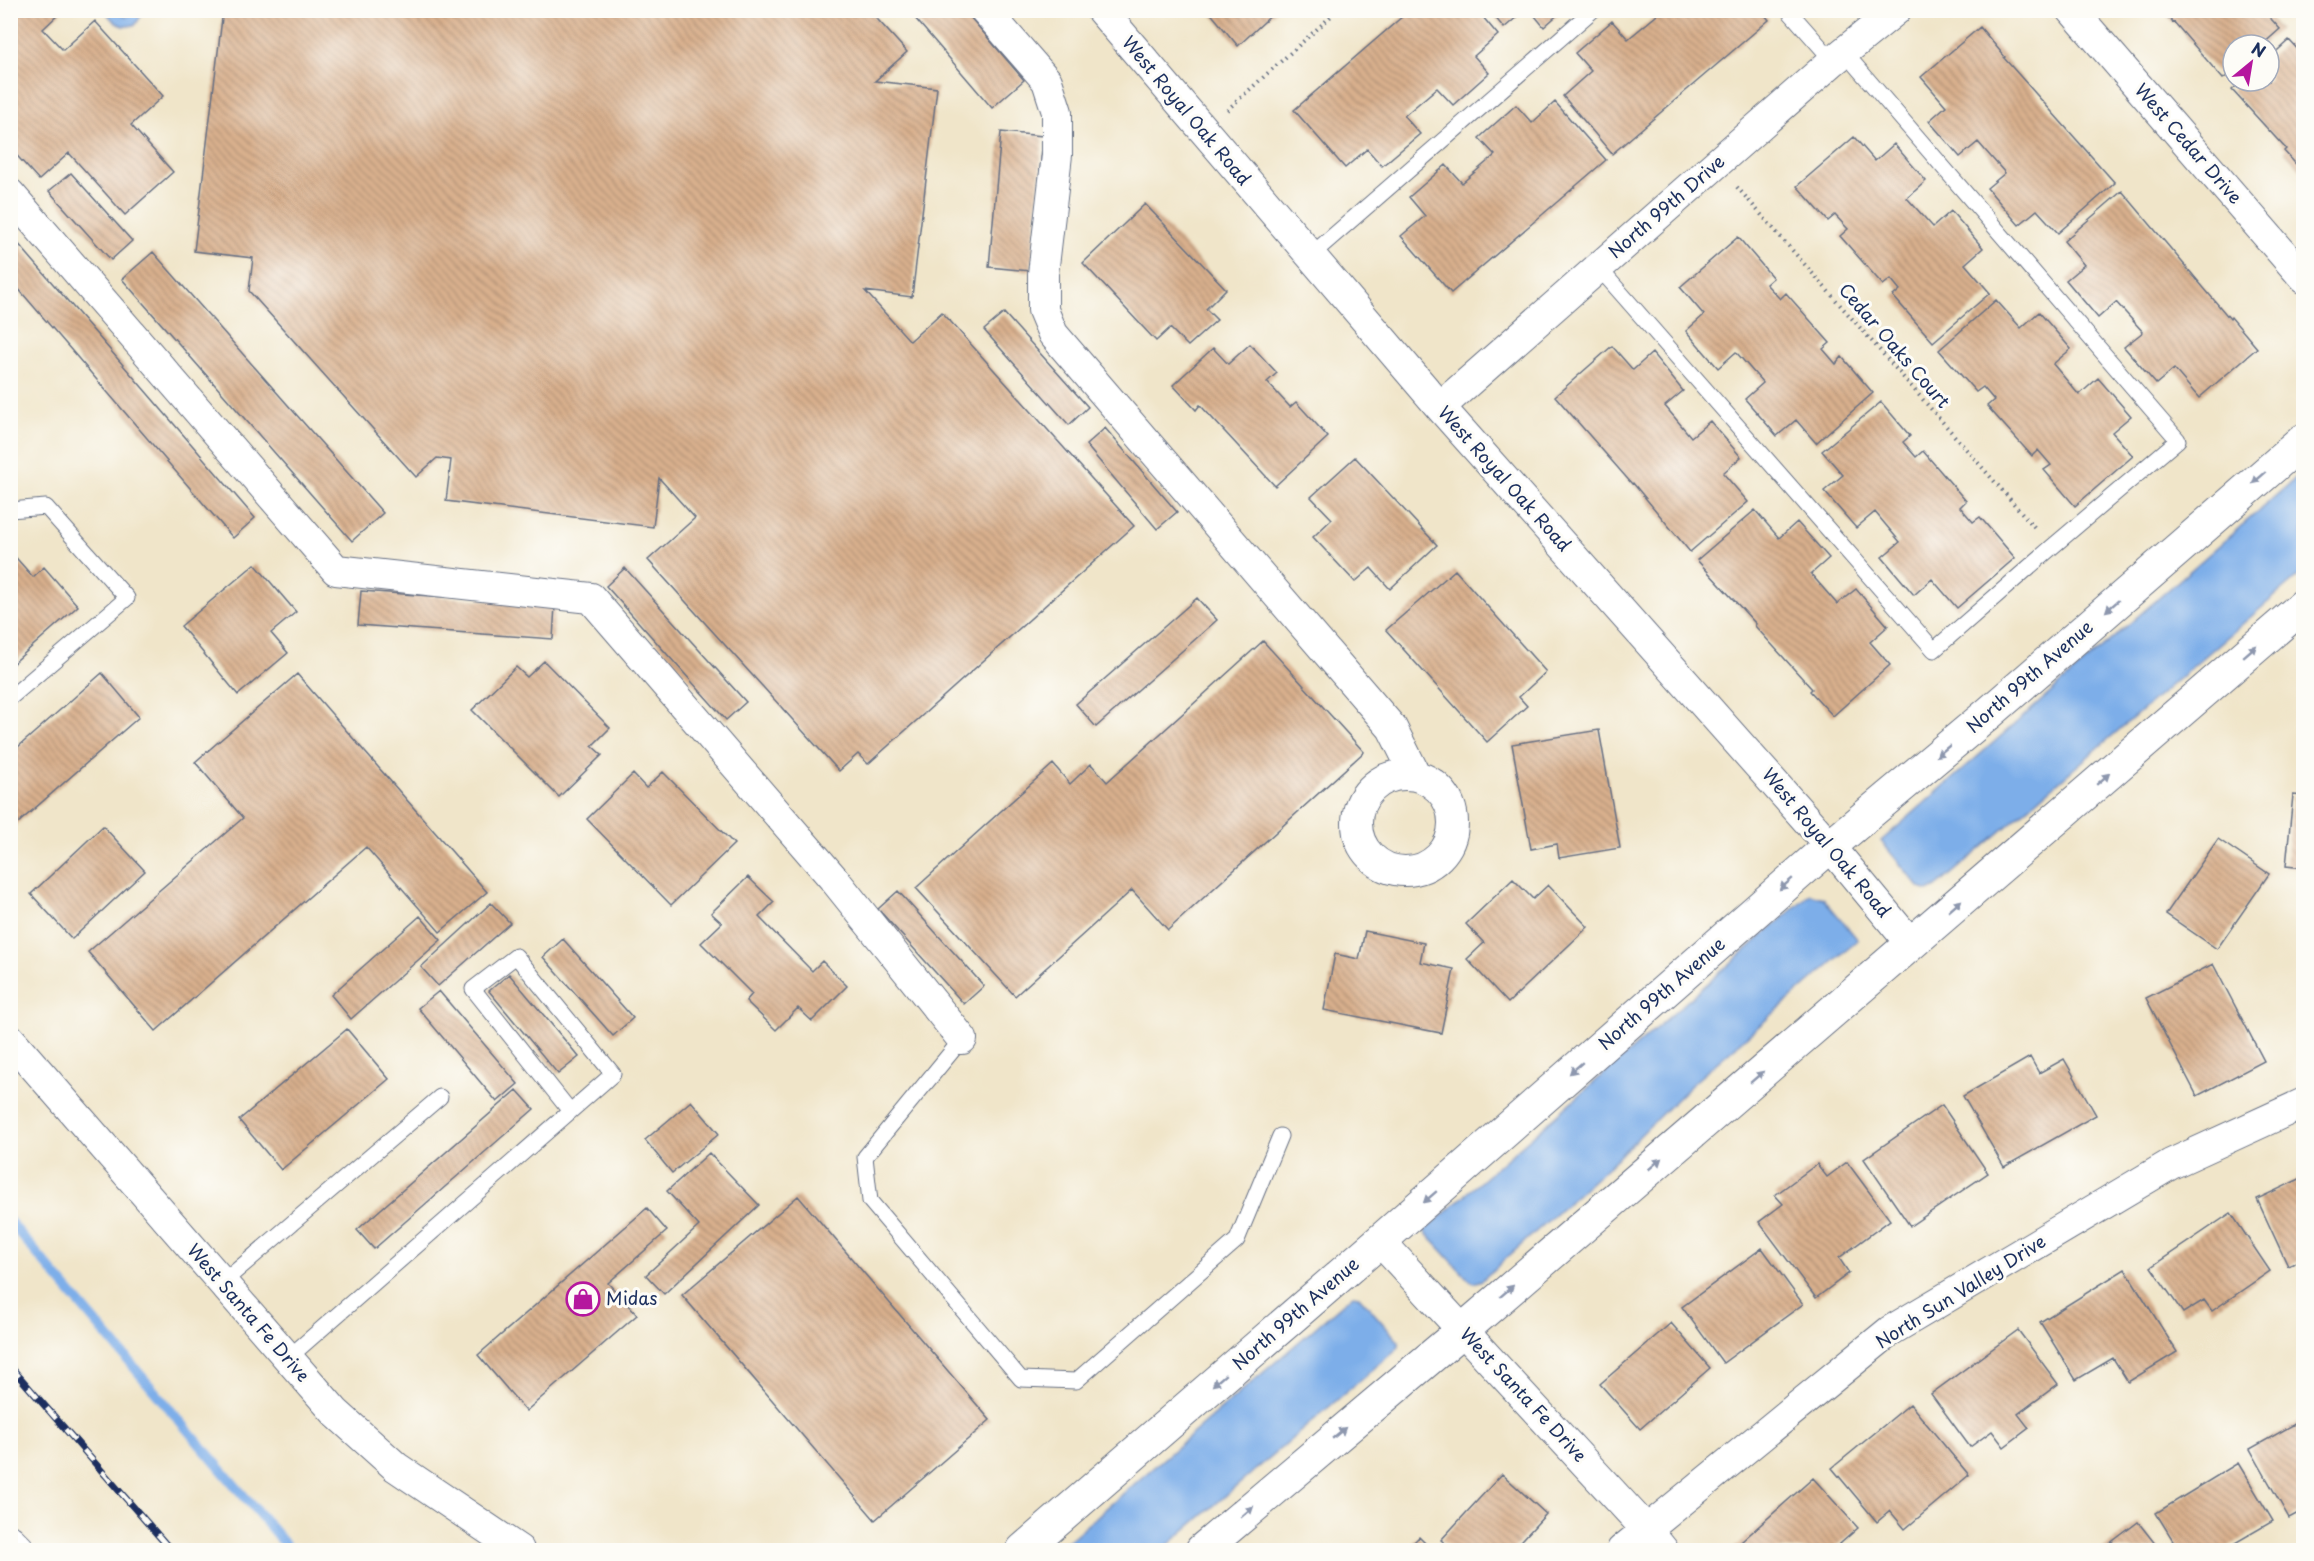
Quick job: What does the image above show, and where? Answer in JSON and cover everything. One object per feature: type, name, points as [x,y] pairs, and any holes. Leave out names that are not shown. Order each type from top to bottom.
[{"type":"main road","name":"North 99th Avenue","points":[[1023,1551],[1830,846],[1988,714],[2304,440]]},
{"type":"main road","points":[[1202,1551],[1463,1330],[2304,605]]},
{"type":"main road","points":[[10,1542],[18,1551]]},
{"type":"street","points":[[985,10],[1047,81],[1057,112],[1057,154],[1043,274],[1043,310],[1053,334],[1392,728],[1416,776]]},
{"type":"street","name":"West Royal Oak Road","points":[[1101,10],[1440,407],[1830,846],[1911,944]]},
{"type":"street","name":"North 99th Drive","points":[[1440,407],[1716,164],[1896,10]]},
{"type":"street","name":"West Cedar Drive","points":[[2072,10],[2304,278]]},
{"type":"street","points":[[10,194],[336,570],[591,598],[833,878],[962,1039]]},
{"type":"street","name":"West Santa Fe Drive","points":[[10,1039],[336,1413],[396,1467],[519,1551]]},
{"type":"street","name":"North Sun Valley Drive","points":[[1622,1551],[1655,1540],[1890,1331],[2171,1164],[2304,1103]]},
{"type":"street","name":"West Santa Fe Drive","points":[[1380,1240],[1655,1540]]},
{"type":"lane","points":[[1310,256],[1593,10]]},
{"type":"lane","points":[[1598,267],[1934,650],[2178,440],[1839,57],[1788,10]]},
{"type":"lane","points":[[10,510],[46,507],[126,598],[10,698]]},
{"type":"lane","points":[[287,1359],[613,1074],[516,956],[473,989],[570,1110]]},
{"type":"lane","points":[[962,1039],[865,1157],[870,1202],[1021,1379],[1076,1381],[1237,1240],[1280,1136]]},
{"type":"lane","points":[[222,1282],[440,1097]]},
{"type":"path","points":[[1203,131],[1338,10]]},
{"type":"path","name":"Cedar Oaks Court","points":[[1716,164],[2052,547]]},
{"type":"water","points":[[106,11],[119,11],[126,17],[133,11],[144,11],[136,24],[122,26],[115,22]]},
{"type":"water","points":[[2303,472],[2303,572],[1936,887],[1928,891],[1920,888],[1881,841]]},
{"type":"water","points":[[1810,894],[1823,898],[1858,940],[1691,1085],[1609,1166],[1482,1280],[1473,1283],[1469,1280],[1424,1231]]},
{"type":"water","points":[[1353,1295],[1359,1296],[1399,1342],[1399,1347],[1162,1550],[1058,1550]]},
{"type":"building","points":[[10,10],[63,10],[43,29],[63,50],[95,21],[163,96],[131,125],[173,172],[125,215],[69,153],[39,180],[10,148]]},
{"type":"building","points":[[223,10],[869,10],[907,52],[875,81],[937,88],[912,297],[865,291],[910,341],[942,312],[1134,526],[868,764],[858,754],[839,771],[648,560],[695,518],[659,478],[653,527],[446,501],[451,460],[437,458],[416,477],[249,291],[253,258],[194,251]]},
{"type":"building","points":[[908,10],[964,10],[1024,80],[992,108]]},
{"type":"building","points":[[1208,10],[1277,10],[1238,46]]},
{"type":"building","points":[[1410,10],[1477,10],[1498,35],[1474,56],[1489,73],[1453,105],[1437,88],[1404,116],[1420,134],[1382,166],[1367,149],[1345,168],[1294,110]]},
{"type":"building","points":[[1489,10],[1525,10],[1504,28]]},
{"type":"building","points":[[1530,10],[1563,10],[1544,27]]},
{"type":"building","points":[[1654,10],[1761,10],[1769,20],[1612,154],[1563,96],[1591,71],[1575,53],[1612,21],[1628,39],[1657,15]]},
{"type":"building","points":[[2162,10],[2263,10],[2280,29],[2276,33],[2221,33],[2221,77]]},
{"type":"building","points":[[1980,27],[2004,58],[2115,183],[2058,233],[2037,210],[2019,225],[1987,188],[2005,173],[1978,142],[1960,157],[1929,121],[1946,106],[1921,77]]},
{"type":"building","points":[[2289,40],[2304,56],[2304,173],[2284,151],[2286,149],[2235,93],[2281,93],[2281,47]]},
{"type":"building","points":[[1555,102],[1606,160],[1451,293],[1401,236],[1425,216],[1409,197],[1446,165],[1462,183],[1495,155],[1479,138],[1516,105],[1532,123]]},
{"type":"building","points":[[1001,132],[1043,136],[1031,271],[989,267]]},
{"type":"building","points":[[1854,137],[1875,161],[1894,144],[1926,181],[1907,198],[1933,227],[1951,211],[1983,248],[1965,264],[1990,293],[1933,342],[1893,296],[1900,290],[1891,279],[1883,285],[1840,236],[1848,229],[1835,215],[1828,221],[1797,186]]},
{"type":"building","points":[[71,173],[132,241],[111,260],[49,191]]},
{"type":"building","points":[[2122,191],[2257,348],[2199,398],[2174,369],[2156,384],[2124,347],[2143,332],[2116,302],[2098,318],[2066,280],[2084,265],[2064,241]]},
{"type":"building","points":[[1145,204],[1226,289],[1206,309],[1217,320],[1188,346],[1170,328],[1156,341],[1083,263]]},
{"type":"building","points":[[10,234],[255,518],[233,538],[10,279]]},
{"type":"building","points":[[1738,237],[1773,278],[1766,284],[1780,299],[1786,293],[1830,343],[1823,349],[1836,364],[1842,357],[1873,393],[1816,443],[1796,420],[1777,436],[1745,399],[1763,383],[1736,352],[1718,368],[1686,331],[1704,315],[1680,287]]},
{"type":"building","points":[[153,252],[383,513],[352,541],[122,279]]},
{"type":"building","points":[[1996,300],[2021,328],[2039,312],[2071,349],[2053,364],[2079,395],[2098,378],[2131,416],[2112,432],[2133,456],[2075,506],[2044,470],[2051,465],[2038,450],[2032,456],[1987,406],[1994,400],[1983,387],[1976,392],[1939,350]]},
{"type":"building","points":[[1004,313],[1088,407],[1069,425],[984,330]]},
{"type":"building","points":[[1250,344],[1277,373],[1267,382],[1290,407],[1296,402],[1328,437],[1275,486],[1200,405],[1196,410],[1173,385],[1213,348],[1228,364]]},
{"type":"building","points":[[1612,346],[1633,370],[1652,353],[1683,391],[1665,406],[1691,437],[1710,421],[1741,457],[1723,473],[1748,502],[1690,552],[1633,483],[1555,396]]},
{"type":"building","points":[[1881,402],[1910,436],[1903,442],[1916,457],[1923,451],[1966,501],[1960,507],[1973,522],[1980,517],[2015,558],[1957,608],[1932,579],[1914,595],[1882,557],[1900,542],[1875,512],[1856,528],[1824,491],[1843,475],[1822,451]]},
{"type":"building","points":[[1105,428],[1177,512],[1157,529],[1086,445]]},
{"type":"building","points":[[1355,457],[1437,545],[1390,589],[1371,568],[1355,582],[1313,537],[1332,519],[1311,497]]},
{"type":"building","points":[[1755,510],[1779,538],[1797,522],[1829,558],[1811,574],[1837,604],[1856,589],[1888,626],[1870,642],[1890,665],[1833,716],[1810,691],[1812,689],[1755,626],[1756,624],[1697,560]]},
{"type":"building","points":[[10,551],[33,577],[44,567],[78,606],[10,666]]},
{"type":"building","points":[[255,564],[296,612],[271,633],[288,653],[238,695],[181,626]]},
{"type":"building","points":[[625,568],[746,702],[726,720],[606,586]]},
{"type":"building","points":[[1455,570],[1546,672],[1519,697],[1527,706],[1487,742],[1386,630]]},
{"type":"building","points":[[361,591],[555,605],[553,639],[358,625]]},
{"type":"building","points":[[1197,598],[1217,620],[1096,727],[1076,704]]},
{"type":"building","points":[[1263,641],[1364,752],[1168,930],[1132,890],[1015,996],[916,888],[1053,764],[1070,784],[1091,764],[1107,782]]},
{"type":"building","points":[[544,661],[610,728],[592,746],[602,755],[559,797],[472,710],[516,667],[527,677]]},
{"type":"building","points":[[102,673],[139,717],[10,830],[10,754]]},
{"type":"building","points":[[297,674],[487,892],[440,932],[366,847],[156,1031],[88,952],[243,818],[195,762]]},
{"type":"building","points":[[1599,730],[1620,848],[1559,858],[1557,844],[1531,849],[1512,744]]},
{"type":"building","points":[[663,772],[734,844],[671,905],[587,819],[633,774],[646,788]]},
{"type":"building","points":[[2293,795],[2304,796],[2304,868],[2286,866]]},
{"type":"building","points":[[103,826],[145,871],[72,939],[31,894]]},
{"type":"building","points":[[2218,839],[2269,874],[2217,949],[2166,914]]},
{"type":"building","points":[[748,877],[774,902],[759,917],[812,971],[822,961],[847,986],[812,1021],[798,1008],[776,1030],[746,1001],[752,994],[701,943],[722,923],[711,913]]},
{"type":"building","points":[[1513,879],[1533,899],[1548,885],[1588,927],[1508,1003],[1467,959],[1484,943],[1466,924]]},
{"type":"building","points":[[898,891],[984,986],[964,1004],[878,909]]},
{"type":"building","points":[[491,903],[510,923],[438,986],[421,967]]},
{"type":"building","points":[[420,916],[441,940],[351,1019],[331,995]]},
{"type":"building","points":[[1365,931],[1424,943],[1420,962],[1454,969],[1441,1033],[1324,1010],[1335,954],[1359,959]]},
{"type":"building","points":[[563,939],[633,1018],[613,1036],[543,957]]},
{"type":"building","points":[[2213,964],[2264,1061],[2197,1096],[2146,998]]},
{"type":"building","points":[[509,974],[579,1057],[558,1074],[489,991]]},
{"type":"building","points":[[439,991],[518,1084],[497,1102],[418,1008]]},
{"type":"building","points":[[347,1029],[389,1079],[281,1170],[239,1120]]},
{"type":"building","points":[[2030,1057],[2039,1073],[2064,1059],[2096,1115],[2004,1167],[1963,1096]]},
{"type":"building","points":[[517,1090],[534,1109],[374,1249],[357,1230]]},
{"type":"building","points":[[691,1101],[719,1134],[672,1173],[645,1140]]},
{"type":"building","points":[[1942,1105],[1988,1173],[1910,1226],[1864,1159]]},
{"type":"building","points":[[709,1153],[759,1205],[664,1294],[646,1275],[699,1226],[667,1191]]},
{"type":"building","points":[[1847,1162],[1890,1220],[1839,1258],[1849,1273],[1816,1298],[1759,1222],[1783,1204],[1775,1195],[1817,1164],[1827,1177]]},
{"type":"building","points":[[2304,1177],[2304,1259],[2288,1266],[2257,1199]]},
{"type":"building","points":[[798,1196],[990,1420],[875,1520],[682,1295]]},
{"type":"building","name":"Midas","points":[[647,1208],[667,1231],[608,1283],[637,1315],[526,1411],[478,1355]]},
{"type":"building","points":[[2231,1213],[2270,1271],[2212,1311],[2204,1300],[2183,1313],[2151,1267]]},
{"type":"building","points":[[1762,1248],[1803,1304],[1723,1363],[1682,1307]]},
{"type":"building","points":[[2125,1269],[2177,1352],[2128,1382],[2113,1358],[2076,1380],[2040,1322]]},
{"type":"building","points":[[1671,1323],[1710,1368],[1640,1429],[1600,1384]]},
{"type":"building","points":[[2018,1330],[2058,1384],[2018,1414],[2029,1428],[2004,1447],[1992,1431],[1970,1447],[1931,1394]]},
{"type":"building","points":[[1910,1404],[1969,1475],[1905,1529],[1890,1511],[1877,1522],[1832,1468]]},
{"type":"building","points":[[2300,1421],[2304,1427],[2304,1510],[2289,1518],[2250,1449]]},
{"type":"building","points":[[2238,1463],[2273,1521],[2223,1550],[2179,1550],[2156,1513]]},
{"type":"building","points":[[1502,1474],[1546,1514],[1513,1550],[1452,1550],[1441,1540]]},
{"type":"building","points":[[1813,1478],[1858,1528],[1833,1550],[1732,1550]]},
{"type":"building","points":[[2138,1522],[2160,1550],[2101,1550]]},
{"type":"building","points":[[1419,1537],[1432,1550],[1406,1550]]},
{"type":"waterway","points":[[10,1222],[290,1550]]},
{"type":"railway","points":[[10,1366],[171,1550]]},
{"type":"place","name":"Midas","points":[[583,1299]]}]
